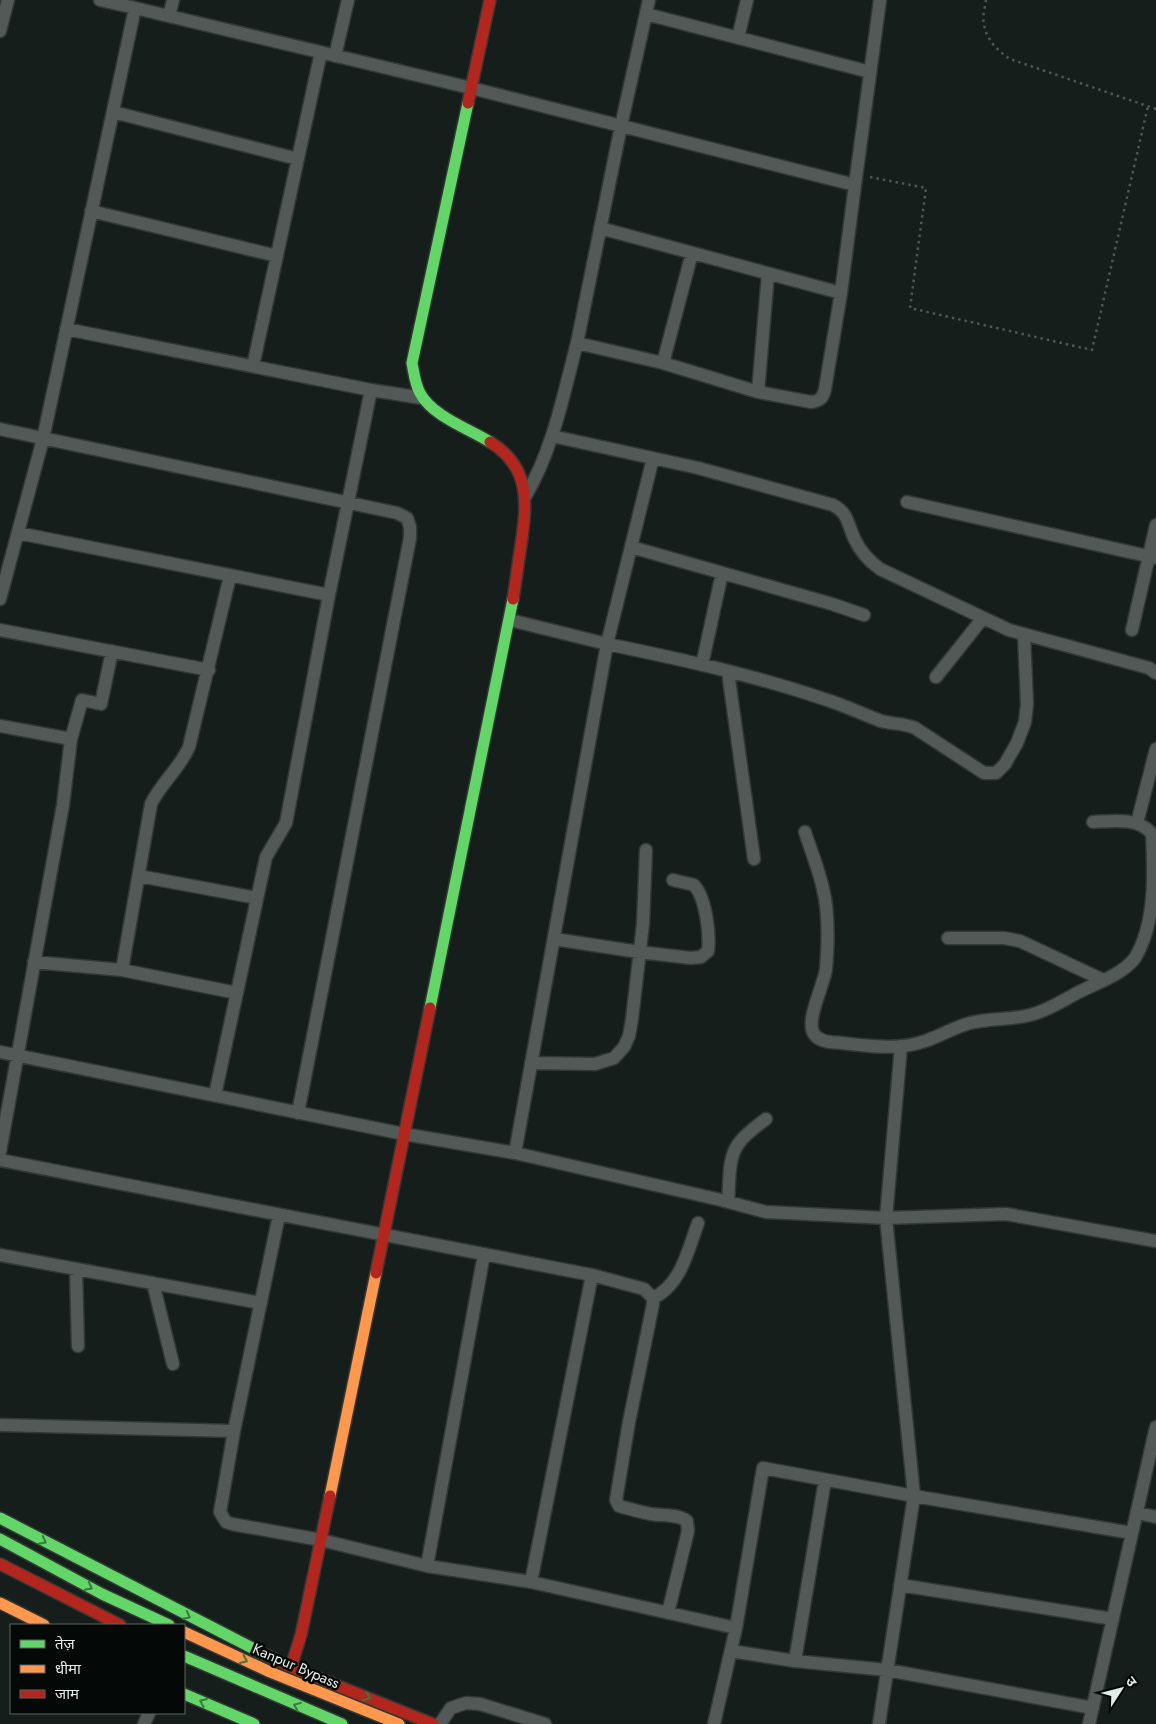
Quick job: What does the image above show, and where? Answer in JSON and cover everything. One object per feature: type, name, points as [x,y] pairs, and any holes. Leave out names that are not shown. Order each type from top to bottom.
[{"type":"main road","points":[[291,1667],[301,1635],[510,620],[526,506],[524,486],[517,468],[505,451],[439,413],[422,398],[412,363],[490,0]]},
{"type":"main road","points":[[0,1518],[219,1632],[291,1667],[433,1724]]},
{"type":"main road","points":[[0,1539],[102,1594],[167,1624]]},
{"type":"main road","points":[[0,1564],[118,1624]]},
{"type":"main road","points":[[0,1604],[42,1624]]},
{"type":"main road","name":"Kanpur Bypass","points":[[185,1632],[270,1672],[399,1724]]},
{"type":"main road","points":[[185,1656],[342,1724]]},
{"type":"main road","points":[[185,1694],[254,1724]]},
{"type":"street","points":[[0,31],[8,0]]},
{"type":"street","points":[[100,0],[471,88],[621,126],[855,180]]},
{"type":"street","points":[[169,16],[173,0]]},
{"type":"street","points":[[335,56],[348,0]]},
{"type":"street","points":[[525,497],[538,475],[552,436],[576,343],[649,0]]},
{"type":"street","points":[[738,38],[747,0]]},
{"type":"street","points":[[576,343],[663,363],[758,392],[811,402],[818,402],[822,399],[840,293],[880,0]]},
{"type":"street","points":[[0,600],[43,439],[135,8]]},
{"type":"street","points":[[646,14],[870,72]]},
{"type":"street","points":[[253,366],[321,52]]},
{"type":"street","points":[[113,112],[298,159]]},
{"type":"street","points":[[92,211],[277,256]]},
{"type":"street","points":[[600,228],[840,293]]},
{"type":"street","points":[[663,363],[692,253]]},
{"type":"street","points":[[758,392],[768,274]]},
{"type":"street","points":[[66,329],[370,390],[422,398]]},
{"type":"street","points":[[215,1096],[266,858],[286,823],[370,390]]},
{"type":"street","points":[[0,429],[397,513],[407,518],[410,527],[410,538],[298,1113]]},
{"type":"street","points":[[552,436],[698,468],[833,505],[842,510],[862,551],[869,561],[880,569],[1009,630],[1150,668],[1156,672]]},
{"type":"street","points":[[515,1153],[607,644],[653,458]]},
{"type":"street","points":[[907,502],[1152,558]]},
{"type":"street","points":[[1132,630],[1152,558],[1156,524]]},
{"type":"street","points":[[18,533],[329,595]]},
{"type":"street","points":[[631,547],[832,604],[864,615]]},
{"type":"street","points":[[702,665],[722,573]]},
{"type":"street","points":[[122,970],[151,804],[158,790],[185,757],[189,747],[230,576]]},
{"type":"street","points":[[936,677],[983,618]]},
{"type":"street","points":[[510,620],[702,665],[826,699],[884,722],[897,722],[914,728],[984,773],[996,774],[1005,764],[1025,722],[1027,704],[1024,634]]},
{"type":"street","points":[[0,630],[208,670]]},
{"type":"street","points":[[0,1152],[63,805],[71,739],[82,700],[101,704],[112,651]]},
{"type":"street","points":[[728,672],[754,860]]},
{"type":"street","points":[[0,726],[71,739]]},
{"type":"street","points":[[1137,823],[1156,749]]},
{"type":"street","points":[[805,832],[824,890],[826,914],[826,970],[811,1021],[813,1032],[815,1036],[824,1041],[883,1048],[927,1041],[953,1028],[969,1023],[1032,1015],[1046,1010],[1103,980],[1125,968],[1135,959],[1148,935],[1154,918],[1155,895],[1152,834],[1143,825],[1137,823],[1093,822]]},
{"type":"street","points":[[531,1063],[594,1064],[614,1058],[624,1047],[629,1036],[632,1019],[643,924],[646,850]]},
{"type":"street","points":[[139,876],[257,898]]},
{"type":"street","points":[[554,939],[639,952],[700,958],[708,951],[708,930],[701,896],[698,889],[690,884],[673,880]]},
{"type":"street","points":[[948,938],[1004,938],[1020,941],[1103,980]]},
{"type":"street","points":[[34,962],[122,970],[237,993]]},
{"type":"street","points":[[879,1724],[914,1496],[886,1218],[901,1046]]},
{"type":"street","points":[[0,1052],[404,1134],[515,1153],[766,1212],[886,1218],[1006,1214],[1156,1241]]},
{"type":"street","points":[[728,1202],[730,1171],[735,1149],[739,1142],[766,1119]]},
{"type":"street","points":[[0,1160],[592,1275],[644,1289],[653,1298],[653,1304],[616,1500],[619,1506],[651,1514],[682,1518],[687,1521],[688,1531],[668,1613]]},
{"type":"street","points":[[279,1215],[234,1431],[220,1512],[226,1522],[320,1540],[427,1566],[531,1582],[736,1628]]},
{"type":"street","points":[[653,1298],[667,1290],[680,1272],[698,1223]]},
{"type":"street","points":[[427,1566],[484,1254]]},
{"type":"street","points":[[0,1255],[261,1303]]},
{"type":"street","points":[[76,1269],[78,1346]]},
{"type":"street","points":[[531,1582],[592,1275]]},
{"type":"street","points":[[153,1283],[173,1364]]},
{"type":"street","points":[[0,1425],[234,1431]]},
{"type":"street","points":[[1089,1724],[1156,1427]]},
{"type":"street","points":[[714,1724],[736,1628],[763,1468],[1132,1533]]},
{"type":"street","points":[[795,1661],[824,1480]]},
{"type":"street","points":[[1137,1513],[1156,1517]]},
{"type":"street","points":[[900,1585],[1113,1619]]},
{"type":"street","points":[[730,1651],[795,1661],[887,1670],[1093,1708]]},
{"type":"street","points":[[440,1724],[450,1708],[466,1703],[480,1704],[545,1724]]},
{"type":"path","points":[[986,0],[984,24],[998,52],[1010,59],[1156,108]]},
{"type":"path","points":[[855,180],[926,188],[910,308],[1092,350],[1148,106]]},
{"type":"traffic: fast","points":[[468,103],[412,363],[420,393],[433,409],[490,442]]},
{"type":"traffic: fast","points":[[430,1008],[513,599]]},
{"type":"traffic: fast","points":[[0,1518],[260,1652]]},
{"type":"traffic: fast","points":[[0,1539],[102,1594],[167,1624]]},
{"type":"traffic: fast","points":[[185,1656],[342,1724]]},
{"type":"traffic: fast","points":[[185,1694],[254,1724]]},
{"type":"traffic: slow","points":[[330,1496],[376,1273]]},
{"type":"traffic: slow","points":[[0,1603],[42,1624]]},
{"type":"traffic: slow","points":[[185,1632],[270,1672],[399,1724]]},
{"type":"traffic: jam","points":[[468,103],[490,0]]},
{"type":"traffic: jam","points":[[490,442],[513,463],[523,487],[524,515],[513,599]]},
{"type":"traffic: jam","points":[[376,1273],[430,1008]]},
{"type":"traffic: jam","points":[[291,1667],[301,1635],[330,1496]]},
{"type":"traffic: jam","points":[[0,1564],[118,1624]]},
{"type":"traffic: jam","points":[[260,1652],[291,1667],[433,1724]]}]
